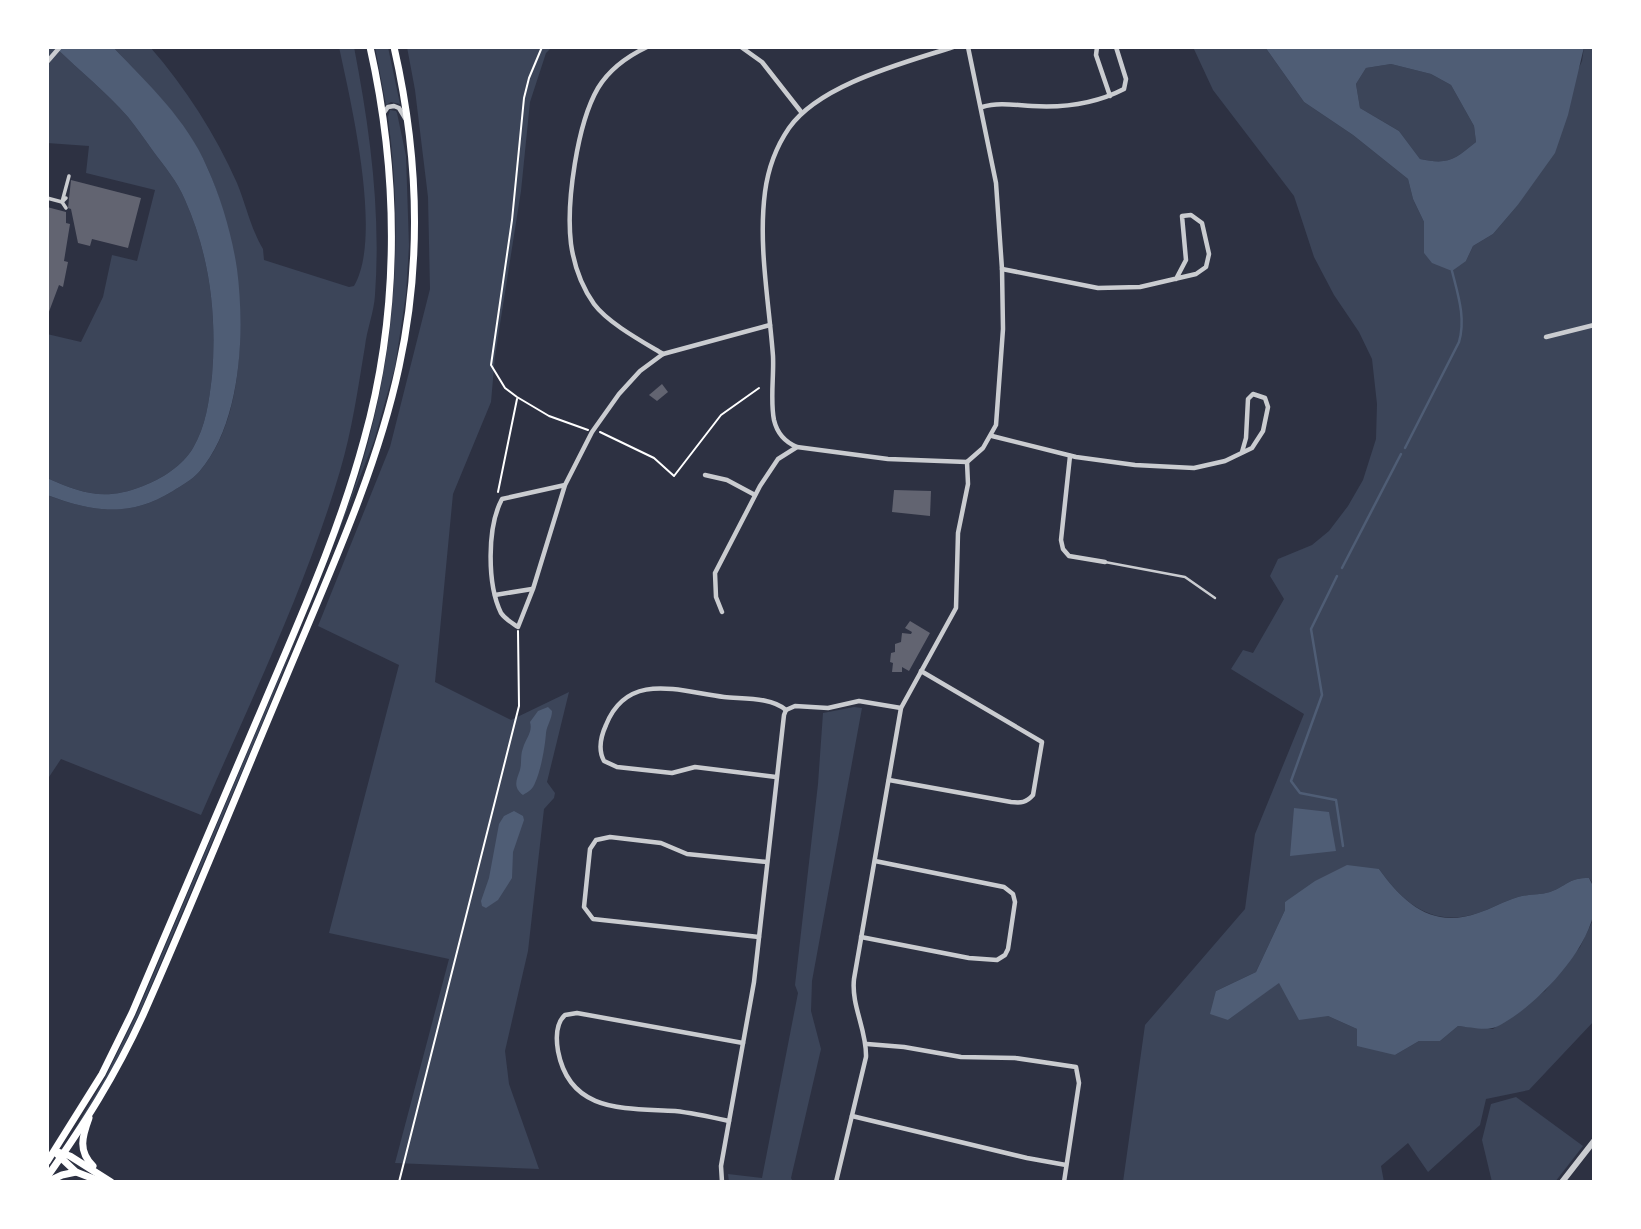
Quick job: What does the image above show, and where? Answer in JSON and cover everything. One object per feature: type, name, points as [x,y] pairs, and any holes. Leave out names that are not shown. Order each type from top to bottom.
[{"type":"main road","points":[[47,1162],[102,1074],[132,1013],[300,617],[358,461],[377,380],[389,296],[390,185],[383,114],[370,47]]},
{"type":"main road","points":[[47,1179],[89,1118],[128,1048],[313,612],[379,442],[399,367],[411,287],[414,210],[407,122],[394,47]]},
{"type":"main road","points":[[89,1118],[82,1139],[83,1151],[101,1178]]},
{"type":"main road","points":[[55,1151],[111,1182]]},
{"type":"main road","points":[[62,1156],[76,1172]]},
{"type":"main road","points":[[47,1179],[76,1172],[101,1178]]},
{"type":"street","points":[[47,62],[60,47]]},
{"type":"street","points":[[647,47],[632,54],[611,72],[600,85],[586,113],[571,212],[571,245],[579,277],[595,306],[632,336],[663,354]]},
{"type":"street","points":[[741,47],[762,62],[802,113]]},
{"type":"street","points":[[953,47],[872,74],[827,96],[802,113],[789,128],[777,149],[765,194],[764,237],[774,418],[782,438],[797,447],[888,459],[967,462],[992,436],[996,425],[1001,376],[1002,269],[996,183],[968,47]]},
{"type":"street","points":[[1097,47],[1096,55],[1110,96]]},
{"type":"street","points":[[982,107],[1008,104],[1069,106],[1110,96],[1124,89],[1126,79],[1116,47]]},
{"type":"street","points":[[383,114],[388,107],[394,106],[399,108],[407,122]]},
{"type":"street","points":[[66,208],[64,200],[69,176]]},
{"type":"street","points":[[47,198],[64,200]]},
{"type":"street","points":[[1002,269],[1098,288],[1140,287],[1176,279],[1201,272],[1208,262],[1208,241],[1202,223],[1191,215],[1182,216],[1186,260],[1176,279]]},
{"type":"street","points":[[1546,337],[1594,325]]},
{"type":"street","points":[[565,485],[502,499],[495,512],[490,568],[495,595],[502,615],[518,627],[533,589],[565,485],[592,432],[619,394],[640,371],[663,354],[770,326]]},
{"type":"street","points":[[992,436],[1070,456],[1135,465],[1194,468],[1225,461],[1252,448],[1263,431],[1268,407],[1265,398],[1259,394],[1253,394],[1248,399],[1246,438],[1242,452]]},
{"type":"street","points":[[722,612],[716,597],[715,573],[755,495],[778,459],[797,447]]},
{"type":"street","points":[[1070,456],[1061,531],[1063,549],[1069,556],[1105,562]]},
{"type":"street","points":[[836,1182],[866,1057],[867,1044],[852,993],[901,708],[954,615],[957,601],[958,533],[968,484],[967,462]]},
{"type":"street","points":[[705,475],[727,480],[755,495]]},
{"type":"street","points":[[495,595],[533,589]]},
{"type":"street","points":[[889,780],[1011,802],[1028,801],[1032,795],[1042,742],[921,671]]},
{"type":"street","points":[[776,777],[695,767],[672,773],[617,767],[604,761],[601,745],[604,729],[615,710],[630,696],[656,688],[772,702],[786,710]]},
{"type":"street","points":[[722,1182],[721,1166],[754,982],[782,721],[786,710],[795,706],[828,708],[859,701],[901,708]]},
{"type":"street","points":[[759,937],[593,919],[584,907],[590,849],[596,840],[610,837],[666,844],[687,853],[767,862]]},
{"type":"street","points":[[861,937],[969,958],[997,960],[1005,955],[1008,949],[1015,902],[1013,894],[1004,887],[875,861]]},
{"type":"street","points":[[729,1121],[676,1111],[615,1108],[592,1100],[565,1073],[557,1048],[558,1024],[565,1015],[577,1013],[743,1043]]},
{"type":"street","points":[[867,1044],[961,1057],[1015,1058],[1076,1067],[1079,1083],[1064,1182]]},
{"type":"street","points":[[852,1116],[1066,1165]]},
{"type":"street","points":[[1562,1182],[1594,1141]]},
{"type":"lane","points":[[1105,562],[1185,577],[1215,598]]},
{"type":"path","points":[[502,499],[498,492],[517,397],[505,388],[493,370],[491,352],[512,220],[524,98],[542,47]]},
{"type":"path","points":[[674,476],[721,415],[759,387]]},
{"type":"path","points":[[398,1182],[519,706],[518,627]]},
{"type":"shaded area","points":[[47,47],[55,47],[135,125],[182,193],[194,221],[206,264],[212,309],[213,354],[212,376],[201,431],[193,448],[178,466],[157,480],[129,491],[94,494],[47,478],[47,334],[81,342],[103,297],[112,255],[137,261],[155,190],[86,173],[89,146],[47,143]]},
{"type":"shaded area","points":[[55,47],[113,47],[166,103],[189,134],[207,167],[225,217],[237,269],[240,348],[237,375],[232,403],[213,452],[199,472],[173,491],[157,500],[126,509],[95,508],[47,495],[47,478],[94,494],[129,491],[157,480],[178,466],[189,454],[204,422],[211,385],[213,331],[210,286],[194,221],[175,180],[128,117]]},
{"type":"shaded area","points":[[113,47],[150,47],[188,95],[237,183],[263,249],[264,260],[349,287],[354,286],[362,264],[366,236],[362,169],[339,47],[354,47],[369,140],[375,202],[375,295],[344,456],[294,602],[201,815],[61,759],[47,780],[47,495],[95,508],[126,509],[157,500],[187,482],[199,472],[219,442],[231,406],[238,365],[240,323],[237,280],[220,200],[207,167],[188,134],[153,89]]},
{"type":"shaded area","points":[[375,47],[388,47],[400,104],[391,102],[386,105]]},
{"type":"shaded area","points":[[407,47],[552,47],[546,53],[530,102],[521,191],[495,356],[491,402],[453,494],[435,682],[511,720],[569,692],[547,782],[555,793],[544,809],[528,951],[505,1051],[509,1084],[539,1169],[395,1163],[449,959],[329,933],[399,665],[318,626],[390,447],[430,289],[428,197]]},
{"type":"shaded area","points":[[1193,47],[1265,47],[1304,102],[1353,135],[1408,179],[1413,199],[1424,222],[1424,253],[1466,261],[1473,246],[1493,234],[1517,206],[1582,61],[1584,47],[1594,47],[1594,885],[1589,878],[1576,879],[1550,892],[1518,897],[1462,917],[1447,917],[1433,915],[1409,902],[1379,869],[1285,902],[1285,910],[1256,972],[1216,991],[1228,1020],[1279,982],[1328,1016],[1357,1029],[1395,1055],[1419,1041],[1440,1041],[1458,1026],[1493,1029],[1545,991],[1580,947],[1594,918],[1594,1021],[1529,1090],[1486,1099],[1480,1125],[1428,1172],[1408,1143],[1381,1166],[1384,1182],[1123,1182],[1145,1025],[1245,909],[1255,834],[1304,714],[1231,669],[1243,650],[1253,653],[1284,599],[1270,576],[1278,559],[1312,545],[1329,531],[1363,480],[1376,439],[1377,404],[1372,359],[1314,257],[1294,196],[1213,90]]},
{"type":"shaded area","points":[[1265,47],[1584,47],[1568,115],[1555,153],[1493,234],[1473,246],[1466,261],[1452,271],[1432,263],[1424,253],[1424,222],[1413,199],[1408,179],[1353,135],[1304,102]],"holes":[[[1391,64],[1431,74],[1451,85],[1474,126],[1476,142],[1450,160],[1420,159],[1399,131],[1360,108],[1356,84],[1366,68]]]},
{"type":"shaded area","points":[[1391,64],[1431,74],[1451,85],[1474,126],[1476,142],[1450,160],[1420,159],[1399,131],[1360,108],[1356,84],[1366,68]]},
{"type":"shaded area","points":[[390,110],[397,113],[406,156],[409,246],[406,294],[395,367],[374,441],[308,610],[360,471],[381,384],[393,296],[395,251],[393,162],[388,117]]},
{"type":"shaded area","points":[[304,619],[139,1014],[108,1078],[65,1146],[106,1076],[137,1013]]},
{"type":"shaded area","points":[[548,707],[552,714],[539,772],[533,787],[523,795],[516,784],[522,751],[531,729],[530,722],[538,711]]},
{"type":"shaded area","points":[[862,708],[812,981],[811,1011],[821,1049],[791,1178],[793,1182],[729,1182],[728,1174],[762,1178],[798,993],[795,985],[818,784],[823,713]]},
{"type":"shaded area","points":[[1294,808],[1329,812],[1336,851],[1290,856]]},
{"type":"shaded area","points":[[514,811],[523,816],[524,820],[513,852],[512,878],[498,900],[486,908],[481,901],[489,878],[499,824],[504,816]]},
{"type":"shaded area","points":[[1347,865],[1379,869],[1409,903],[1433,915],[1447,918],[1478,913],[1518,897],[1550,892],[1572,881],[1589,878],[1595,897],[1592,919],[1583,941],[1568,963],[1551,984],[1513,1017],[1492,1028],[1458,1026],[1440,1041],[1419,1041],[1395,1055],[1357,1046],[1357,1029],[1328,1016],[1299,1020],[1279,983],[1228,1020],[1210,1014],[1216,991],[1256,972],[1285,910],[1285,902],[1315,881]]},
{"type":"shaded area","points":[[1516,1097],[1583,1146],[1555,1182],[1492,1182],[1482,1140],[1491,1104]]},
{"type":"building","points":[[71,180],[141,198],[128,248],[92,239],[90,246],[78,243],[71,209],[68,208]]},
{"type":"building","points":[[47,207],[66,212],[66,223],[70,224],[64,261],[68,262],[63,287],[59,285],[47,317]]},
{"type":"building","points":[[662,384],[668,392],[657,401],[649,395]]},
{"type":"building","points":[[894,490],[931,491],[930,516],[892,512]]},
{"type":"building","points":[[910,621],[930,633],[909,671],[902,667],[902,672],[892,672],[891,653],[895,652],[895,644],[901,642],[902,633],[911,634],[912,632],[905,628]]},
{"type":"waterway","points":[[1405,448],[1459,342],[1461,315],[1452,271]]},
{"type":"waterway","points":[[1342,568],[1401,454]]},
{"type":"waterway","points":[[1337,576],[1311,629],[1322,695],[1291,781],[1300,793],[1336,800],[1343,846]]}]
